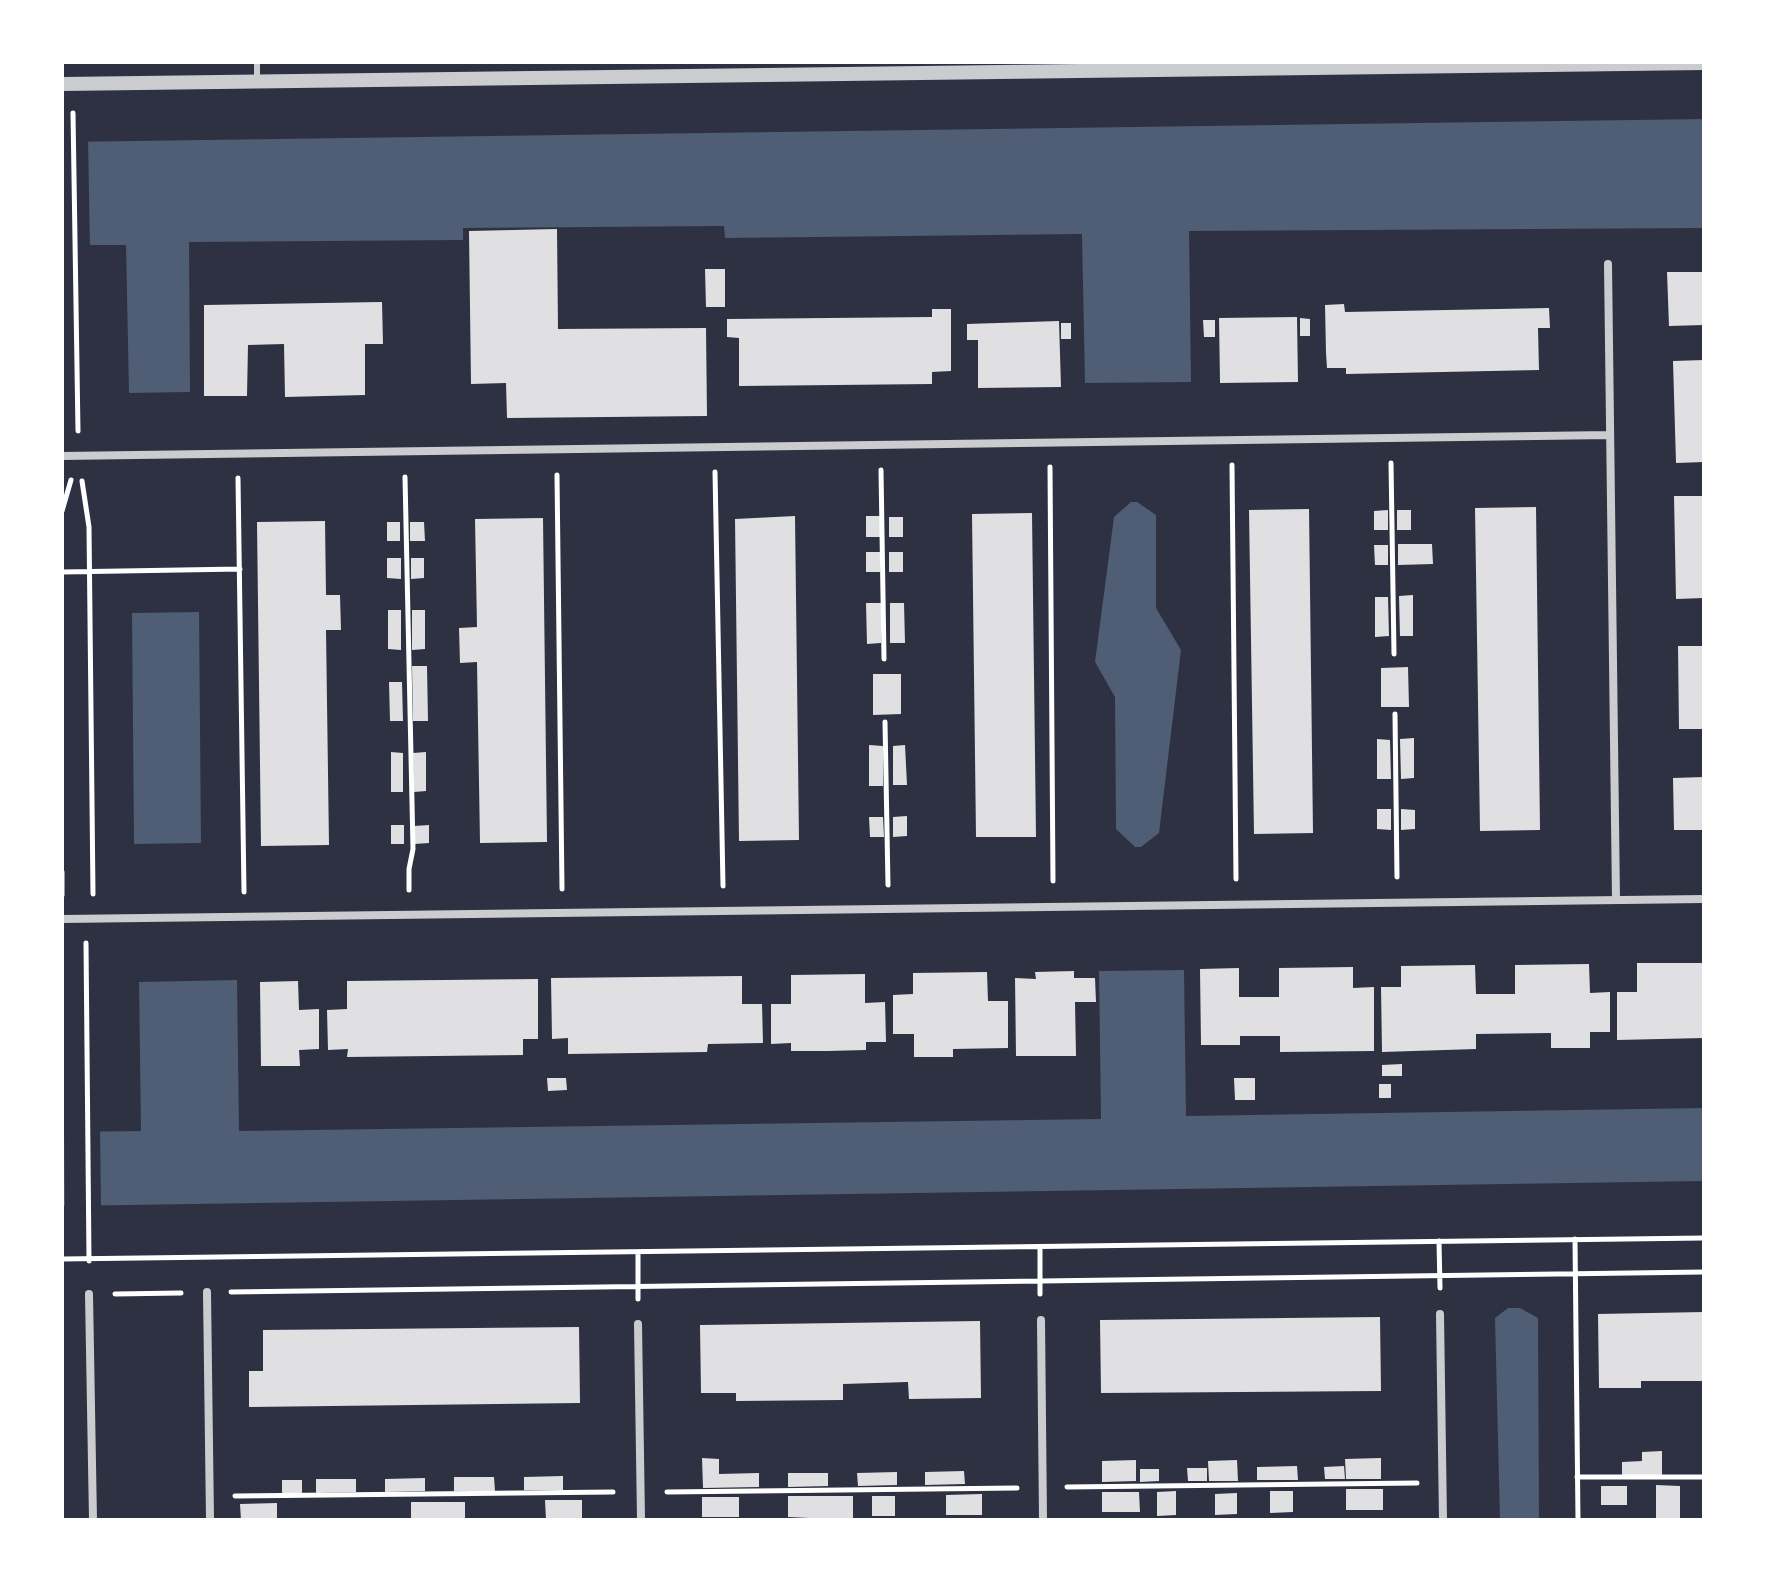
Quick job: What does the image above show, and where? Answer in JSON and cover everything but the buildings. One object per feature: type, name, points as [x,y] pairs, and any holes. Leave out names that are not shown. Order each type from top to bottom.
[{"type":"street","points":[[600,62],[600,78]]},
{"type":"street","points":[[62,84],[600,78],[644,70],[1704,63]]},
{"type":"street","points":[[1608,264],[1616,900]]},
{"type":"street","points":[[62,456],[1610,435]]},
{"type":"street","points":[[62,919],[1704,899]]},
{"type":"street","points":[[207,1292],[210,1520]]},
{"type":"street","points":[[89,1294],[93,1520]]},
{"type":"street","points":[[1440,1314],[1443,1520]]},
{"type":"street","points":[[1041,1320],[1043,1520]]},
{"type":"street","points":[[638,1324],[641,1520]]},
{"type":"lane","points":[[257,62],[257,82]]},
{"type":"path","points":[[74,127],[78,456],[89,527],[93,919],[85,946],[88,1259]]},
{"type":"path","points":[[1390,438],[1394,654]]},
{"type":"path","points":[[1231,440],[1236,904]]},
{"type":"path","points":[[1049,442],[1054,906]]},
{"type":"path","points":[[881,445],[884,659]]},
{"type":"path","points":[[715,448],[724,911]]},
{"type":"path","points":[[557,450],[562,912]]},
{"type":"path","points":[[238,453],[245,916]]},
{"type":"path","points":[[406,503],[411,860]]},
{"type":"path","points":[[62,572],[240,569]]},
{"type":"path","points":[[1395,714],[1397,902]]},
{"type":"path","points":[[885,722],[888,909]]},
{"type":"path","points":[[62,1259],[1704,1238]]},
{"type":"path","points":[[1575,1239],[1578,1520]]},
{"type":"path","points":[[1439,1241],[1440,1314]]},
{"type":"path","points":[[1040,1247],[1041,1320]]},
{"type":"path","points":[[638,1252],[638,1324]]},
{"type":"path","points":[[89,1294],[1704,1272]]},
{"type":"path","points":[[1577,1477],[1704,1477]]},
{"type":"path","points":[[209,1496],[1442,1483]]},
{"type":"water","points":[[1704,119],[1704,228],[1189,231],[1191,382],[1085,383],[1082,234],[725,238],[724,226],[463,228],[463,240],[189,242],[190,392],[129,393],[126,245],[62,245],[62,142]]},
{"type":"water","points":[[1131,502],[1137,502],[1156,515],[1156,608],[1181,650],[1159,833],[1141,847],[1135,847],[1116,829],[1115,697],[1095,662],[1114,517]]},
{"type":"water","points":[[199,612],[201,843],[134,844],[132,613]]},
{"type":"water","points":[[1184,970],[1186,1116],[1704,1108],[1704,1181],[62,1206],[62,1132],[141,1131],[139,982],[237,980],[239,1131],[1101,1119],[1099,971]]},
{"type":"water","points":[[1508,1308],[1520,1308],[1538,1318],[1539,1520],[1500,1520],[1495,1318]]},
{"type":"pier","points":[[62,138],[88,138],[90,249],[62,249]]},
{"type":"pier","points":[[64,1128],[100,1128],[101,1209],[65,1210]]}]
